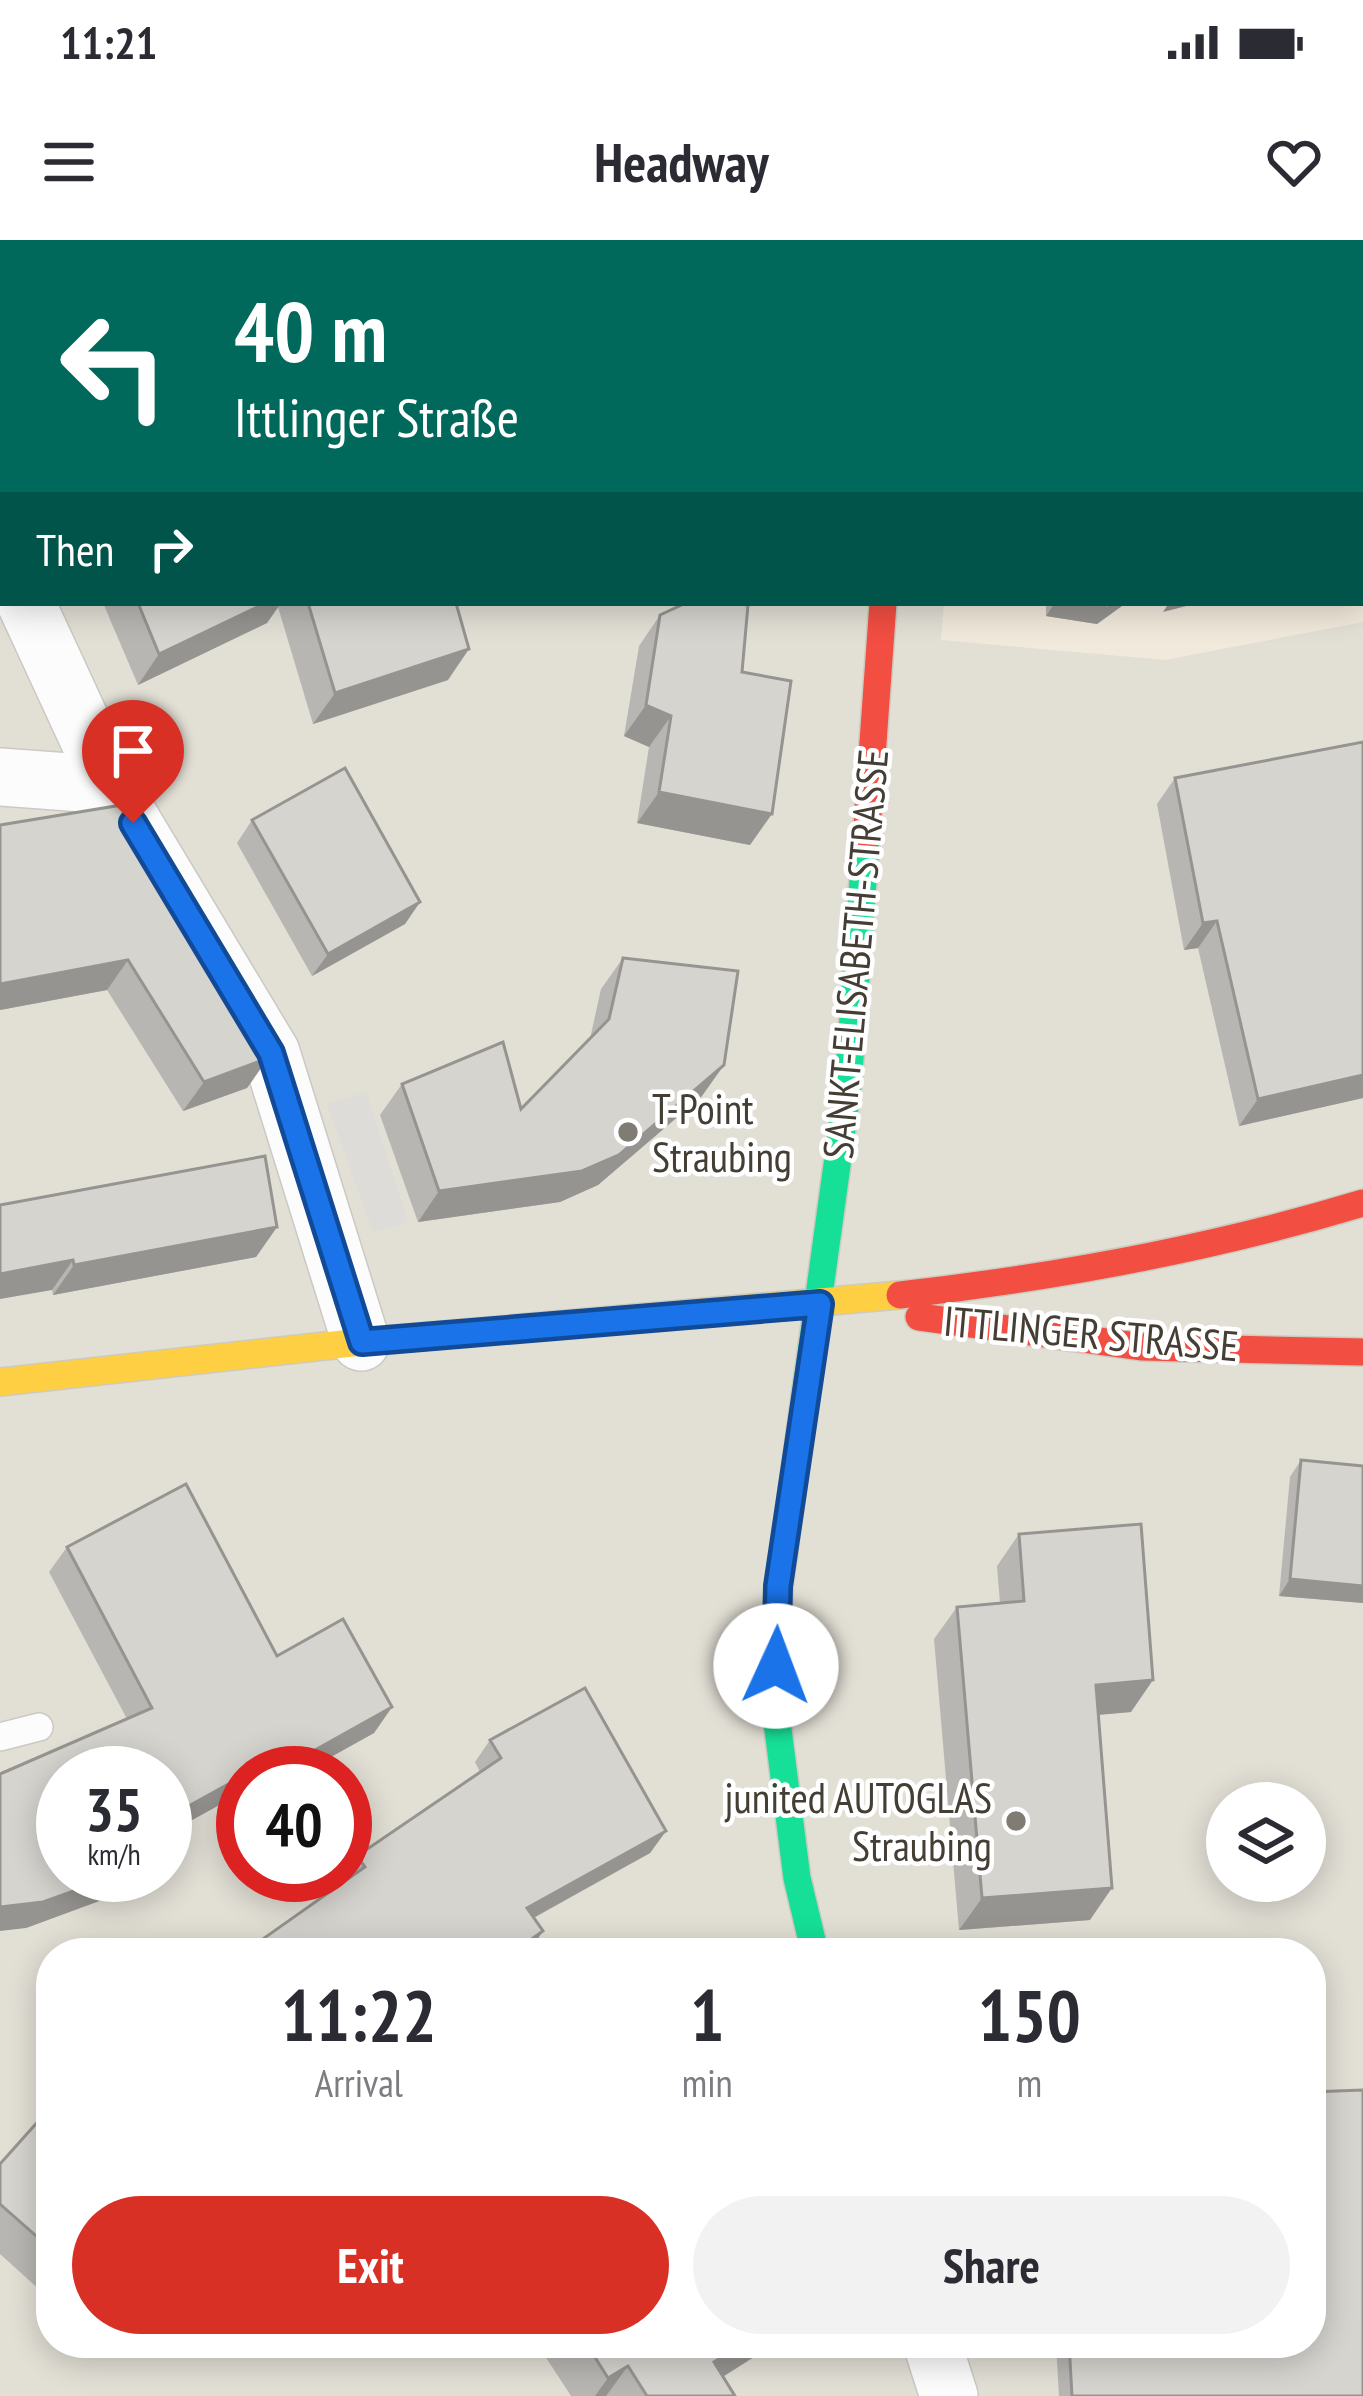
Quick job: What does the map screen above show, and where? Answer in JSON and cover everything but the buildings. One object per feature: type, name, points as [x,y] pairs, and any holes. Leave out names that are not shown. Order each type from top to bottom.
[{"type":"street","points":[[27,606],[110,785],[271,1053],[362,1342]]},
{"type":"street","name":"SANKT-ELISABETH-STRASSE","points":[[811,1938],[797,1877],[776,1706],[778,1586],[848,1085],[883,606]]},
{"type":"street","points":[[0,777],[110,785]]},
{"type":"street","name":"ITTLINGER STRASSE","points":[[0,1382],[362,1342],[820,1304],[1012,1282],[1250,1238],[1363,1203]]},
{"type":"street","name":"ITTLINGER STRASSE","points":[[820,1304],[1143,1347],[1363,1352]]},
{"type":"street","points":[[937,2358],[949,2396]]},
{"type":"lane","points":[[0,1737],[38,1727]]},
{"type":"shaded area","points":[[0,606],[1363,606],[1363,2396],[0,2396]]},
{"type":"shaded area","points":[[944,606],[1363,606],[1363,622],[1165,660],[941,640]]},
{"type":"shaded area","points":[[366,1092],[408,1222],[373,1232],[327,1104]]},
{"type":"traffic: fast","points":[[811,1938],[797,1878],[775,1706],[779,1586],[848,1085],[866,840]]},
{"type":"traffic: slow","points":[[0,1382],[361,1342],[900,1295]]},
{"type":"traffic: jam","points":[[866,840],[883,606]]},
{"type":"traffic: jam","points":[[900,1295],[1134,1260],[1363,1203]]},
{"type":"traffic: jam","points":[[919,1317],[1143,1347],[1363,1352]]},
{"type":"place","name":"T-Point Straubing","points":[[628,1132]]},
{"type":"place","name":"junited AUTOGLAS Straubing","points":[[1016,1821]]},
{"type":"route","points":[[133,823],[271,1053],[362,1342],[820,1304],[778,1586],[776,1666]]}]
